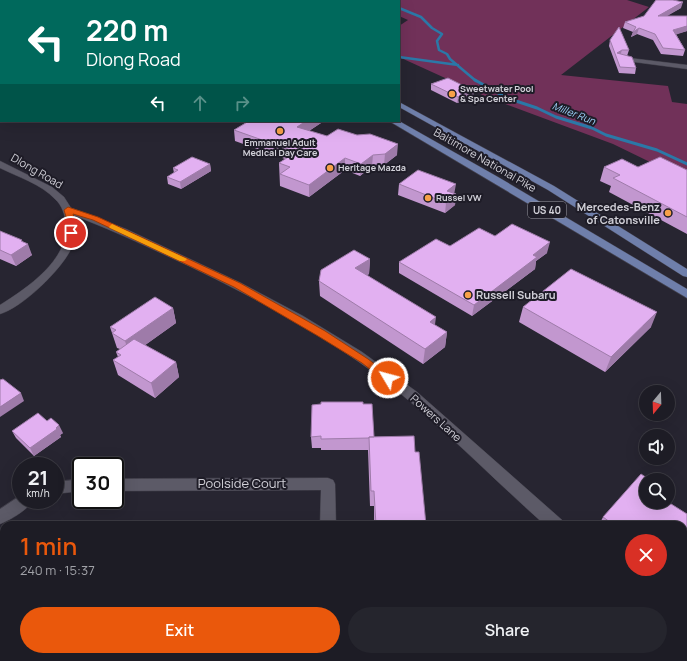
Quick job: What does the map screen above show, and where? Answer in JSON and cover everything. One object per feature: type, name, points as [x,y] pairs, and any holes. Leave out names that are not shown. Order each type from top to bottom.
[{"type":"main road","name":"Baltimore National Pike","points":[[400,105],[544,184],[687,274]]},
{"type":"main road","name":"Baltimore National Pike","points":[[395,122],[495,179],[687,294]]},
{"type":"street","points":[[622,59],[687,67]]},
{"type":"street","name":"Dlong Road","points":[[0,164],[52,191],[61,199],[68,210],[71,220],[71,233],[68,246],[61,258],[49,273],[35,286],[16,301],[0,310]]},
{"type":"street","name":"Powers Lane","points":[[68,210],[96,219],[237,285],[322,333],[365,361],[411,396],[551,521]]},
{"type":"street","name":"Poolside Court","points":[[124,485],[328,484],[328,521]]},
{"type":"street","points":[[0,517],[12,509]]},
{"type":"shaded area","points":[[400,0],[627,0],[649,7],[561,75],[668,86],[672,102],[687,104],[687,180],[613,144],[489,98],[400,57],[400,25],[408,20],[400,16]]},
{"type":"building","points":[[656,0],[673,0],[683,2],[658,16],[687,16],[687,26],[673,30],[685,50],[663,48],[655,34],[639,28],[633,32],[636,27],[625,22],[644,16]]},
{"type":"building","points":[[619,27],[629,50],[622,50],[617,53],[632,57],[636,68],[620,67],[610,40]]},
{"type":"building","points":[[448,78],[474,91],[458,97],[431,84]]},
{"type":"building","points":[[247,122],[304,122],[297,127],[327,136],[338,129],[357,135],[370,134],[398,144],[385,154],[373,155],[361,164],[345,158],[309,185],[280,174],[290,167],[279,163],[296,152],[234,130]]},
{"type":"building","points":[[192,157],[210,164],[180,182],[167,177],[178,170],[173,168]]},
{"type":"building","points":[[660,157],[687,170],[687,217],[613,178],[620,175],[604,167],[622,159],[638,167]]},
{"type":"building","points":[[418,170],[456,184],[447,191],[456,194],[446,203],[399,184]]},
{"type":"building","name":"Russell Subaru","points":[[512,224],[550,242],[533,255],[537,257],[474,305],[399,262],[436,239],[450,246],[479,228],[495,236]]},
{"type":"building","points":[[0,231],[28,244],[11,255],[0,250]]},
{"type":"building","points":[[354,250],[370,259],[355,268],[436,317],[430,322],[447,332],[425,349],[319,281],[321,270]]},
{"type":"building","points":[[571,269],[657,312],[611,357],[523,307]]},
{"type":"building","points":[[155,297],[173,308],[125,341],[112,333],[116,330],[110,327]]},
{"type":"building","points":[[134,339],[176,362],[151,383],[113,360],[121,355],[116,352]]},
{"type":"building","points":[[3,379],[21,393],[0,407],[0,380]]},
{"type":"building","points":[[321,402],[363,402],[363,404],[372,404],[374,437],[321,439],[321,436],[311,437],[312,405],[321,404]]},
{"type":"building","points":[[38,413],[47,421],[51,418],[59,425],[56,428],[57,429],[30,448],[12,431]]},
{"type":"building","points":[[414,436],[415,452],[419,452],[426,521],[376,521],[374,491],[371,491],[369,437]]},
{"type":"building","points":[[639,476],[639,509],[675,509],[675,506],[687,514],[687,521],[608,521],[603,517]]},
{"type":"waterway","name":"Miller Run","points":[[400,8],[421,17],[432,28],[442,34],[437,41],[439,50],[447,54],[457,65]]},
{"type":"waterway","points":[[400,57],[457,65]]},
{"type":"waterway","name":"Miller Run","points":[[457,65],[476,81]]},
{"type":"waterway","name":"Miller Run","points":[[475,80],[507,98],[537,108],[556,117],[592,128],[606,135],[657,150],[687,164]]},
{"type":"slow traffic","points":[[112,227],[183,259]]},
{"type":"place","name":"Sweetwater Pool & Spa Center","points":[[452,94]]},
{"type":"place","name":"Emmanuel Adult Medical Day Care","points":[[280,131]]},
{"type":"place","name":"Heritage Mazda","points":[[330,168]]},
{"type":"place","name":"Russel VW","points":[[428,198]]},
{"type":"place","name":"Mercedes-Benz of Catonsville","points":[[668,213]]},
{"type":"place","name":"Russell Subaru","points":[[468,295]]},
{"type":"route","points":[[71,233],[71,220],[68,210],[96,219],[237,285],[322,333],[388,378]]}]
